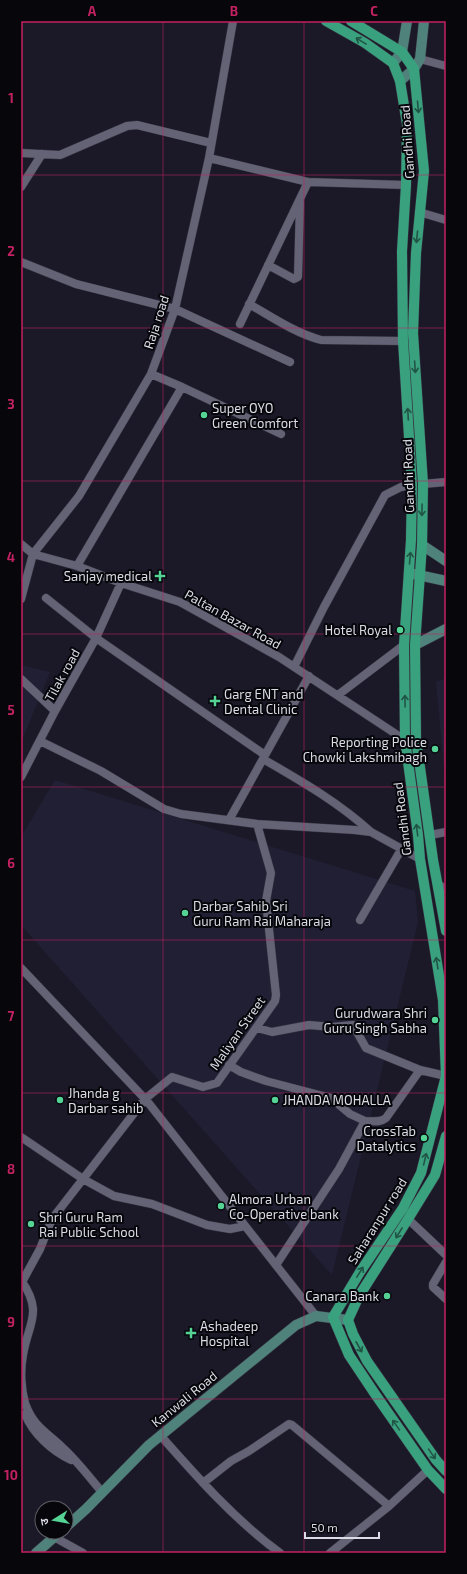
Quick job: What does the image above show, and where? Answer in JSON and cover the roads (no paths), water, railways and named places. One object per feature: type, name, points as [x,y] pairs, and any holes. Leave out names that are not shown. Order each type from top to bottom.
[{"type":"main road","points":[[326,21],[365,43],[393,63]]},
{"type":"main road","points":[[351,21],[402,52],[414,69]]},
{"type":"main road","name":"Gandhi Road","points":[[393,63],[400,81],[407,124],[406,185],[402,251],[403,341],[412,485],[411,540],[404,645],[405,740],[424,883]]},
{"type":"main road","name":"Gandhi Road","points":[[414,69],[424,171],[416,253],[413,333],[423,484],[422,545],[414,645],[416,738],[437,883]]},
{"type":"main road","name":"Saharanpur road","points":[[333,1317],[360,1272],[403,1208],[422,1173],[446,1076],[443,1000],[424,883]]},
{"type":"main road","points":[[437,883],[446,931]]},
{"type":"main road","name":"Saharanpur road","points":[[348,1320],[359,1296],[435,1175],[446,1136]]},
{"type":"main road","points":[[333,1317],[349,1355],[428,1470],[446,1488]]},
{"type":"main road","points":[[348,1320],[353,1334],[367,1361],[436,1460],[446,1471]]},
{"type":"street","name":"Raja road","points":[[21,599],[33,554],[79,496],[151,374],[175,309],[209,158],[232,21]]},
{"type":"street","points":[[393,63],[402,52],[407,21]]},
{"type":"street","points":[[400,81],[414,69],[420,59],[424,21]]},
{"type":"street","points":[[420,59],[446,66]]},
{"type":"street","points":[[21,153],[60,155],[127,126],[137,125],[211,143]]},
{"type":"street","points":[[21,187],[42,154]]},
{"type":"street","points":[[209,158],[308,182],[406,185]]},
{"type":"street","points":[[240,324],[308,182]]},
{"type":"street","points":[[268,265],[294,279],[298,277],[300,198]]},
{"type":"street","points":[[419,212],[446,220]]},
{"type":"street","points":[[21,262],[76,284],[175,309],[290,362]]},
{"type":"street","points":[[249,304],[292,328],[312,338],[320,340],[403,341]]},
{"type":"street","points":[[151,374],[281,434]]},
{"type":"street","points":[[77,566],[182,387]]},
{"type":"street","points":[[423,484],[446,482]]},
{"type":"street","points":[[294,667],[324,607],[385,495],[401,486],[412,485]]},
{"type":"street","points":[[21,544],[33,554]]},
{"type":"street","points":[[422,545],[446,561]]},
{"type":"street","name":"Paltan Bazar Road","points":[[33,554],[77,566],[121,583],[180,602],[309,676],[405,740]]},
{"type":"street","points":[[409,573],[446,581]]},
{"type":"street","name":"Tilak road","points":[[21,777],[55,711],[96,638],[121,583]]},
{"type":"street","points":[[46,598],[96,638],[264,757],[321,793],[354,817],[371,832],[420,859]]},
{"type":"street","points":[[414,645],[446,629]]},
{"type":"street","points":[[338,695],[404,645]]},
{"type":"street","points":[[229,820],[309,676]]},
{"type":"street","points":[[21,679],[55,711]]},
{"type":"street","points":[[40,741],[101,771],[146,800],[164,809],[181,814],[257,824],[371,832]]},
{"type":"street","name":"Maliyan Street","points":[[145,1099],[172,1077],[204,1087],[217,1083],[275,1001],[276,995],[266,901],[266,892],[271,877],[271,872],[257,824]]},
{"type":"street","points":[[430,835],[446,832]]},
{"type":"street","points":[[360,920],[402,848]]},
{"type":"street","points":[[437,883],[446,890]]},
{"type":"street","points":[[21,968],[145,1099],[316,1316]]},
{"type":"street","points":[[257,1028],[272,1032],[309,1025],[332,1027],[353,1025],[366,1048],[420,1070],[446,1076]]},
{"type":"street","points":[[229,1066],[240,1072],[266,1081],[331,1098],[350,1114],[365,1121],[379,1122],[386,1118],[420,1070]]},
{"type":"street","points":[[102,1492],[64,1448],[43,1432],[32,1419],[25,1403],[22,1388],[22,1355],[34,1310],[32,1302],[24,1293],[21,1281],[40,1249],[52,1219],[145,1099]]},
{"type":"street","points":[[276,1265],[339,1169],[365,1121]]},
{"type":"street","points":[[21,1137],[83,1179],[114,1196],[152,1204],[207,1225],[230,1229],[245,1226]]},
{"type":"street","points":[[408,1219],[446,1255]]},
{"type":"street","points":[[446,1262],[432,1287],[446,1299]]},
{"type":"street","name":"Kanwali Road","points":[[74,1519],[160,1435],[296,1325],[316,1316],[348,1320]]},
{"type":"street","points":[[21,1403],[28,1423],[33,1430],[60,1454],[76,1462]]},
{"type":"street","points":[[203,1483],[230,1461],[289,1424],[313,1442],[389,1506]]},
{"type":"street","points":[[160,1435],[203,1483],[259,1537],[280,1553]]},
{"type":"street","points":[[330,1553],[389,1506],[428,1470]]},
{"type":"street","points":[[36,1553],[51,1540]]},
{"type":"street","points":[[64,1540],[83,1553]]},
{"type":"place","name":"Super OYO Green Comfort","points":[[204,415]]},
{"type":"place","name":"Sanjay medical","points":[[160,576]]},
{"type":"place","name":"Hotel Royal","points":[[400,630]]},
{"type":"place","name":"Garg ENT and Dental Clinic","points":[[215,701]]},
{"type":"place","name":"Reporting Police Chowki Lakshmibagh","points":[[435,749]]},
{"type":"place","name":"Darbar Sahib Sri Guru Ram Rai Maharaja","points":[[185,913]]},
{"type":"place","name":"Gurudwara Shri Guru Singh Sabha","points":[[435,1020]]},
{"type":"place","name":"Jhanda g Darbar sahib","points":[[60,1100]]},
{"type":"place","name":"JHANDA MOHALLA","points":[[275,1100]]},
{"type":"place","name":"CrossTab Datalytics","points":[[424,1138]]},
{"type":"place","name":"Almora Urban Co-Operative bank","points":[[221,1206]]},
{"type":"place","name":"Shri Guru Ram Rai Public School","points":[[31,1224]]},
{"type":"place","name":"Canara Bank","points":[[387,1296]]},
{"type":"place","name":"Ashadeep Hospital","points":[[191,1333]]}]
